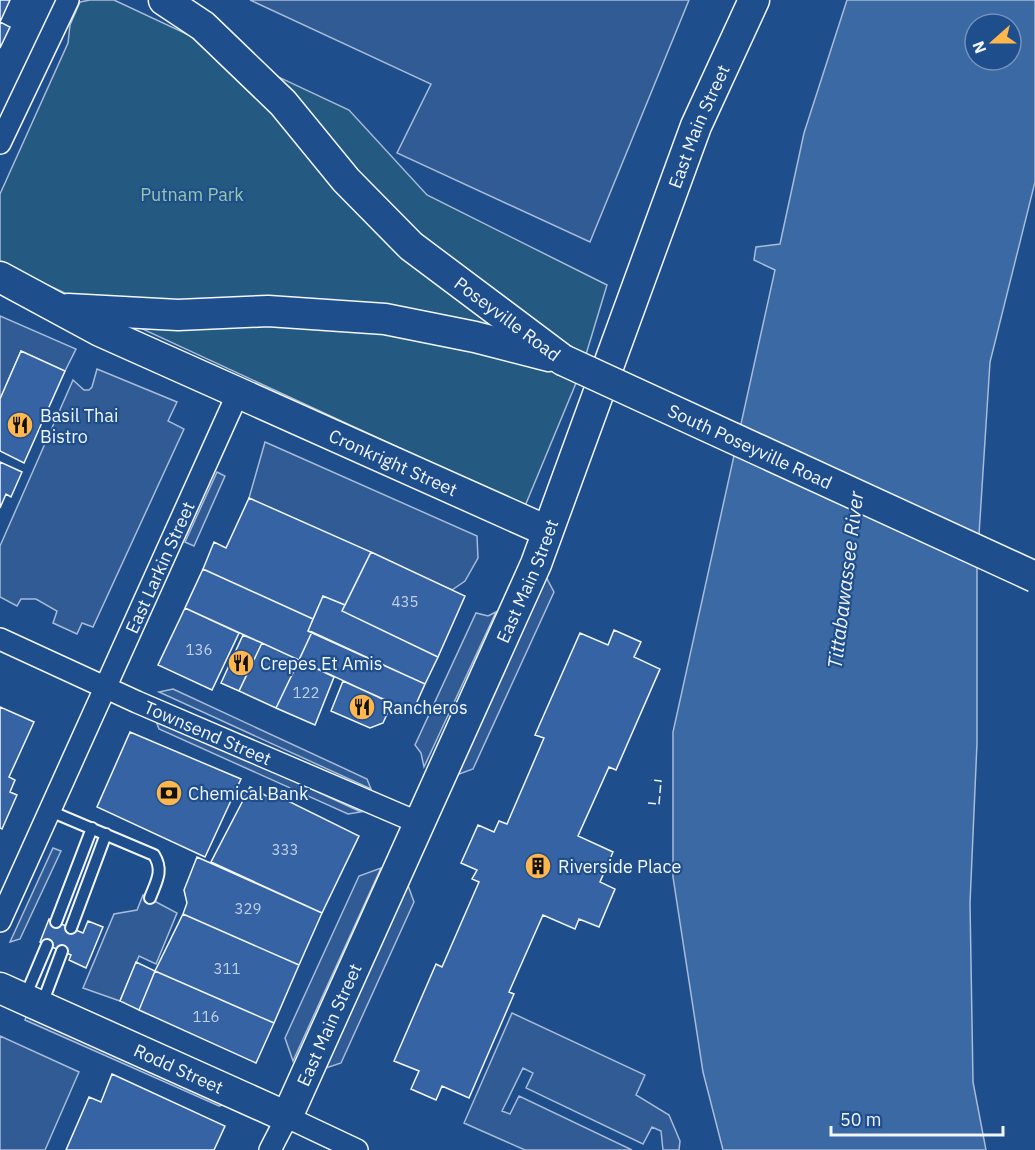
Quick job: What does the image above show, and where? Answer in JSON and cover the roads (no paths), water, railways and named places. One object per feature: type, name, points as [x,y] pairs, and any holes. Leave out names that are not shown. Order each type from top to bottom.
[{"type":"street","points":[[0,143],[68,0]]},
{"type":"street","name":"Poseyville Road","points":[[164,0],[203,26],[283,103],[346,180],[411,246],[563,360]]},
{"type":"street","name":"East Main Street","points":[[270,1150],[536,564],[696,126],[754,0]]},
{"type":"street","points":[[0,277],[100,331],[238,393]]},
{"type":"street","name":"Poseyville Road","points":[[59,308],[178,315],[268,311],[385,319],[475,337],[563,360]]},
{"type":"street","name":"South Poseyville Road","points":[[563,360],[1035,577]]},
{"type":"street","name":"Cronkright Street","points":[[238,393],[548,531]]},
{"type":"street","name":"East Larkin Street","points":[[0,921],[238,393]]},
{"type":"street","name":"Townsend Street","points":[[0,639],[419,823]]},
{"type":"street","name":"Rodd Street","points":[[22,998],[357,1150]]},
{"type":"lane","points":[[50,811],[154,855],[159,863],[160,874],[150,898]]},
{"type":"lane","points":[[56,922],[92,828]]},
{"type":"lane","points":[[70,928],[106,834]]},
{"type":"lane","points":[[22,998],[47,945]]},
{"type":"lane","points":[[22,998],[62,951]]},
{"type":"water","name":"Tittabawassee River","points":[[847,0],[1035,0],[1035,182],[990,362],[977,566],[977,743],[970,903],[973,1082],[986,1150],[723,1150],[703,1072],[673,877],[673,732],[775,270],[754,260],[756,247],[780,244],[804,133]]},
{"type":"place","name":"Basil Thai Bistro","points":[[20,425]]},
{"type":"place","name":"Crepes Et Amis","points":[[241,663]]},
{"type":"place","name":"Rancheros","points":[[362,707]]},
{"type":"place","name":"Chemical Bank","points":[[169,793]]},
{"type":"place","name":"Riverside Place","points":[[538,866]]},
{"type":"park label","name":"Putnam Park","points":[[192,194]]}]
